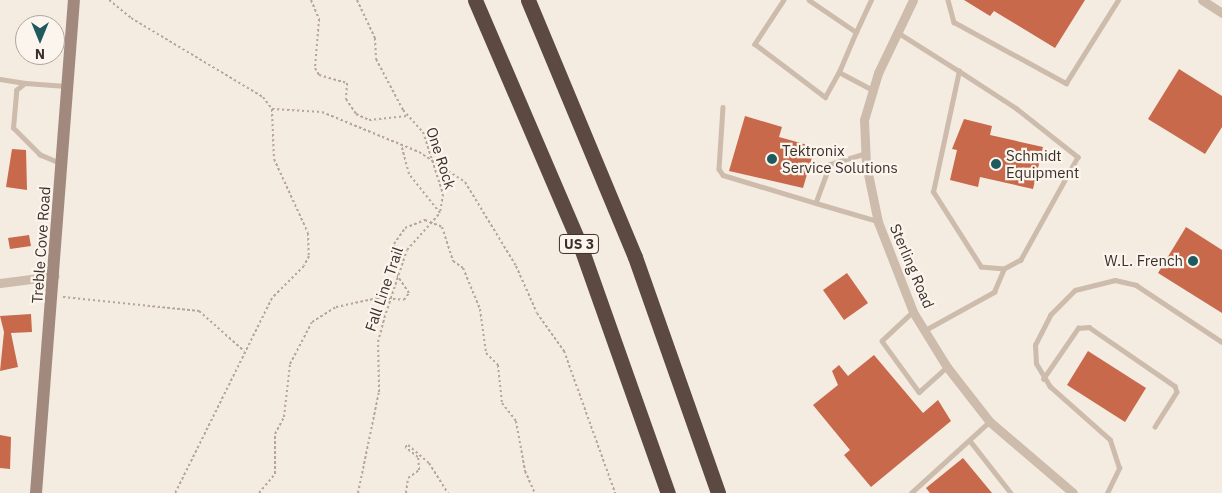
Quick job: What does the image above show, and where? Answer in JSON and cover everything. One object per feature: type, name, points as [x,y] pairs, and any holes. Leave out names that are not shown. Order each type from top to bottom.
[{"type":"highway","points":[[528,0],[635,257],[718,493]]},
{"type":"highway","name":"US 3","points":[[476,1],[580,246],[668,493]]},
{"type":"main road","name":"Treble Cove Road","points":[[36,493],[55,276],[74,0]]},
{"type":"street","name":"Sterling Road","points":[[912,0],[873,90],[864,120],[865,154],[878,222],[913,312],[926,329],[947,367],[990,422],[1026,457],[1073,493]]},
{"type":"street","points":[[1202,0],[1222,13]]},
{"type":"street","points":[[0,283],[55,276]]},
{"type":"lane","points":[[784,0],[755,44],[826,97],[871,0]]},
{"type":"lane","points":[[809,0],[856,32]]},
{"type":"lane","points":[[948,0],[954,22],[1066,83],[1118,0]]},
{"type":"lane","points":[[897,32],[959,71],[1078,157],[1021,260],[1004,269],[981,267],[933,192],[959,71]]},
{"type":"lane","points":[[839,72],[873,90]]},
{"type":"lane","points":[[0,79],[69,86]]},
{"type":"lane","points":[[25,82],[16,90],[13,128],[40,155],[63,164]]},
{"type":"lane","points":[[723,107],[719,169],[723,175],[878,222]]},
{"type":"lane","points":[[816,204],[830,165],[865,154]]},
{"type":"lane","points":[[926,329],[994,292],[1004,269]]},
{"type":"lane","points":[[1107,493],[1119,468],[1110,440],[1044,379],[1034,356],[1040,331],[1064,298],[1097,281],[1136,285],[1222,342]]},
{"type":"lane","points":[[913,312],[882,341],[919,392],[947,367]]},
{"type":"lane","points":[[1044,379],[1078,328],[1089,327],[1175,386],[1177,392],[1155,427]]},
{"type":"lane","points":[[911,493],[971,442],[990,422]]},
{"type":"lane","points":[[971,442],[1012,493]]},
{"type":"path","points":[[109,0],[192,56],[225,70],[263,97],[272,109],[274,159],[308,233],[309,256],[272,298],[175,493]]},
{"type":"path","name":"One Rock","points":[[311,0],[319,19],[315,68],[319,75],[347,83],[346,99],[356,114],[369,120],[407,116]]},
{"type":"path","name":"One Rock","points":[[357,0],[375,38],[376,59],[407,116],[423,132],[443,194],[440,213]]},
{"type":"path","points":[[272,109],[306,108],[401,144],[431,158],[465,182],[516,266],[537,313],[558,339],[615,493]]},
{"type":"path","points":[[401,144],[409,174],[440,213]]},
{"type":"path","name":"Fall Line Trail","points":[[358,493],[379,392],[378,342],[407,250],[422,230],[435,222],[440,213]]},
{"type":"path","points":[[260,493],[275,474],[273,450],[284,417],[290,364],[312,322],[336,307],[391,299],[404,300],[409,293],[391,258],[399,233],[413,222],[435,222],[450,240],[453,260],[463,268],[480,309],[486,353],[498,365],[502,403],[516,421],[525,471],[535,493]]},
{"type":"path","points":[[53,296],[199,311],[245,351]]},
{"type":"path","points":[[406,493],[408,478],[419,470],[418,457],[405,447],[408,445],[429,463],[448,493]]},
{"type":"building","points":[[964,0],[1085,0],[1055,48],[994,11],[990,16]]},
{"type":"building","points":[[1179,69],[1222,96],[1222,127],[1205,154],[1148,119]]},
{"type":"building","name":"Tektronix Service Solutions","points":[[745,116],[782,127],[779,137],[815,147],[803,188],[729,171]]},
{"type":"building","name":"Schmidt Equipment","points":[[964,119],[992,126],[990,135],[1043,147],[1033,189],[980,177],[978,187],[950,180],[957,150],[952,149]]},
{"type":"building","points":[[12,149],[26,150],[27,190],[6,187]]},
{"type":"building","name":"W.L. French","points":[[1186,227],[1222,250],[1222,313],[1158,273]]},
{"type":"building","points":[[29,235],[31,246],[10,249],[8,238]]},
{"type":"building","points":[[847,273],[868,303],[844,320],[823,290]]},
{"type":"building","points":[[31,314],[32,332],[11,333],[18,367],[0,371],[4,332],[0,316]]},
{"type":"building","points":[[1088,351],[1146,388],[1125,422],[1067,385]]},
{"type":"building","points":[[874,355],[923,413],[938,400],[951,421],[871,487],[844,455],[850,450],[813,405],[838,385],[832,371],[839,365],[848,376]]},
{"type":"building","points":[[0,435],[11,437],[10,469],[0,468]]},
{"type":"building","points":[[963,458],[992,493],[930,493],[926,488]]},
{"type":"place","name":"Tektronix Service Solutions","points":[[772,159]]},
{"type":"place","name":"Schmidt Equipment","points":[[996,164]]},
{"type":"place","name":"W.L. French","points":[[1193,261]]}]
